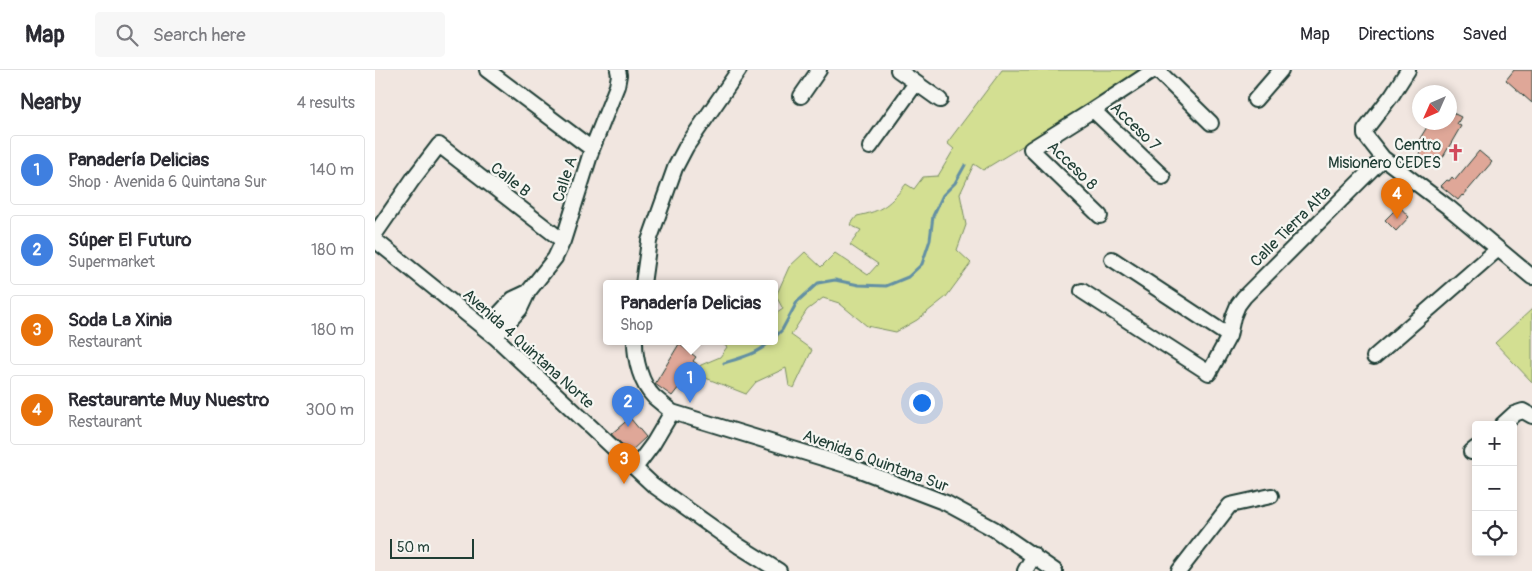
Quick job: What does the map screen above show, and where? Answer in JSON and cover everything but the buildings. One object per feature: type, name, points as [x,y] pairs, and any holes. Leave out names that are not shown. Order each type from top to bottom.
[{"type":"street","points":[[487,70],[592,148]]},
{"type":"street","name":"Calle A","points":[[490,333],[520,309],[528,292],[555,258],[563,241],[592,148],[617,86],[619,75],[617,70]]},
{"type":"street","points":[[644,280],[649,241],[675,168],[685,147],[739,70]]},
{"type":"street","points":[[801,96],[819,70]]},
{"type":"street","points":[[898,70],[940,100]]},
{"type":"street","points":[[1156,70],[1211,123]]},
{"type":"street","name":"Acceso 7","points":[[1156,70],[1093,110],[1163,177]]},
{"type":"street","points":[[1255,100],[1281,70]]},
{"type":"street","points":[[1408,70],[1392,95],[1365,130],[1365,136],[1383,158],[1448,207],[1532,277]]},
{"type":"street","points":[[870,147],[916,83]]},
{"type":"street","name":"Acceso 8","points":[[1093,110],[1031,149],[1100,216]]},
{"type":"street","name":"Calle B","points":[[375,234],[439,145],[563,241]]},
{"type":"street","name":"Calle Tierra Alta","points":[[1082,290],[1209,373],[1229,336],[1233,317],[1244,297],[1383,158]]},
{"type":"street","name":"Avenida 4 Quintana Norte","points":[[375,240],[490,333],[653,484],[739,546],[779,571]]},
{"type":"street","points":[[1374,357],[1498,248]]},
{"type":"street","points":[[1113,259],[1229,336]]},
{"type":"street","points":[[635,345],[635,356],[641,375],[652,395],[672,412],[653,444],[635,468]]},
{"type":"street","points":[[1506,421],[1514,414],[1523,411],[1532,416]]},
{"type":"street","name":"Avenida 6 Quintana Sur","points":[[672,412],[852,467],[903,485],[978,519],[1034,555],[1055,571]]},
{"type":"street","points":[[1179,571],[1230,504],[1271,496]]},
{"type":"street","points":[[1025,571],[1034,555]]},
{"type":"green space","points":[[1002,70],[1139,70],[1139,74],[1136,77],[983,170],[974,164],[960,194],[966,225],[957,250],[971,263],[946,297],[917,320],[896,332],[867,326],[839,303],[823,298],[807,310],[791,335],[812,350],[794,388],[789,386],[786,368],[756,382],[746,394],[693,373],[701,365],[720,357],[727,347],[724,345],[778,345],[778,312],[783,309],[778,300],[778,292],[789,267],[805,252],[821,267],[835,253],[868,275],[878,264],[850,245],[861,230],[850,225],[857,216],[873,212],[885,206],[906,184],[914,189],[923,177],[938,176],[954,149],[947,143]]},
{"type":"green space","points":[[1532,309],[1532,382],[1495,343]]},
{"type":"waterway","points":[[778,334],[797,302],[818,283],[835,280],[859,285],[886,286],[908,277],[922,264],[930,240],[933,216],[943,195],[955,183],[965,165]]},
{"type":"waterway","points":[[724,363],[754,353],[766,345]]},
{"type":"place","name":"Centro Misionero CEDES","points":[[1455,153]]},
{"type":"place","name":"Restaurante Muy Nuestro","points":[[1397,219]]},
{"type":"place","name":"Panadería Delicias","points":[[690,403]]},
{"type":"place","name":"Súper El Futuro","points":[[628,427]]},
{"type":"place","name":"Soda La Xinia","points":[[624,484]]}]
